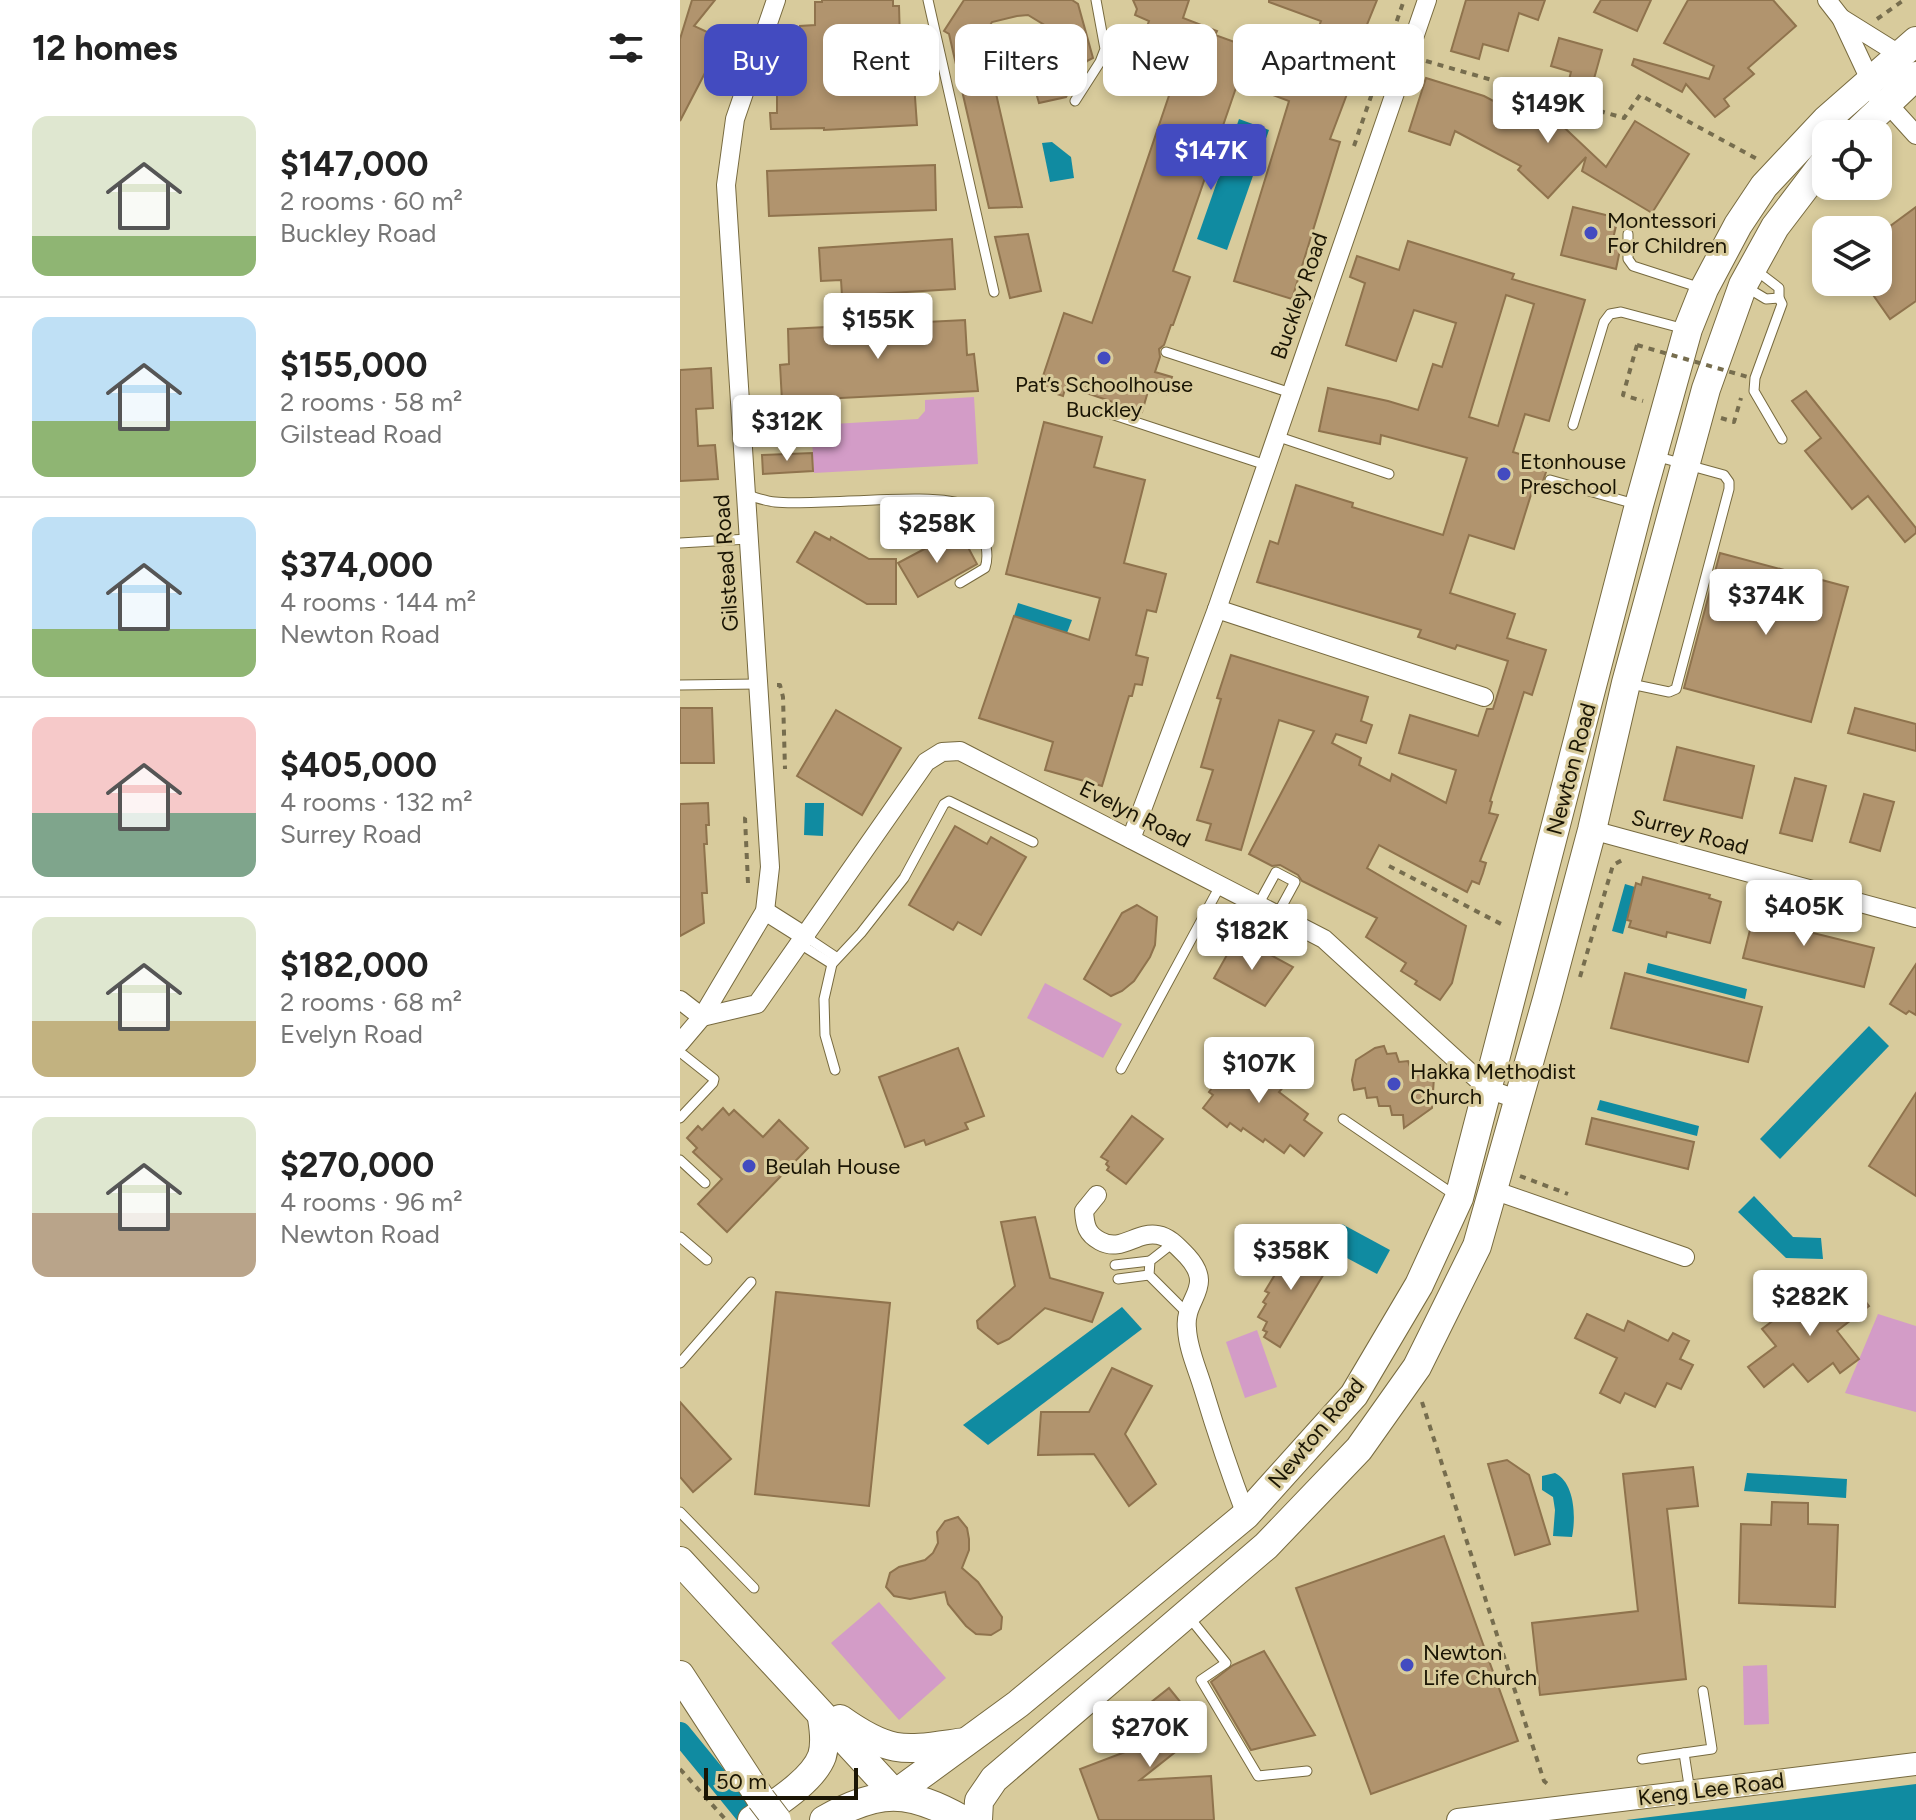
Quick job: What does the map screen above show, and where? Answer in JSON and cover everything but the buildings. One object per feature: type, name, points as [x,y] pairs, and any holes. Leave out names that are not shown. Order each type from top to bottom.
[{"type":"main road","name":"Newton Road","points":[[895,1794],[1098,1640],[1246,1515],[1354,1395],[1419,1285],[1459,1198],[1652,455],[1688,329],[1704,289],[1738,225],[1764,186],[1826,120],[1873,93],[1911,58]]},
{"type":"main road","name":"Newton Road","points":[[1861,120],[1873,93]]},
{"type":"main road","name":"Newton Road","points":[[978,1820],[979,1801],[994,1779],[1266,1546],[1359,1449],[1417,1367],[1506,1187],[1519,1100],[1592,830],[1626,683],[1700,413],[1748,276],[1775,227],[1812,178]]},
{"type":"main road","points":[[1515,989],[1517,1001],[1522,1007],[1533,1010],[1547,999]]},
{"type":"main road","points":[[680,1561],[895,1794],[949,1812],[963,1820]]},
{"type":"main road","points":[[680,1675],[777,1820]]},
{"type":"main road","points":[[818,1713],[830,1712],[866,1738],[889,1747],[913,1749],[965,1742]]},
{"type":"main road","points":[[752,1820],[800,1785],[821,1758],[825,1737],[818,1713]]},
{"type":"main road","points":[[825,1819],[857,1803],[895,1794]]},
{"type":"street","name":"Gilstead Road","points":[[680,1043],[702,1017],[765,911],[770,867],[726,185],[735,119],[776,0]]},
{"type":"street","name":"Buckley Road","points":[[1131,839],[1217,609],[1427,0]]},
{"type":"street","points":[[1827,0],[1841,18],[1873,93],[1916,135]]},
{"type":"street","points":[[1841,18],[1911,58]]},
{"type":"street","points":[[1217,609],[1484,697]]},
{"type":"street","name":"Evelyn Road","points":[[803,940],[926,762],[942,752],[960,751],[1324,939],[1488,1089],[1519,1100]]},
{"type":"street","name":"Surrey Road","points":[[1592,830],[1916,918]]},
{"type":"street","points":[[680,1000],[702,1017],[757,1004],[803,940],[765,911]]},
{"type":"street","points":[[1506,1187],[1685,1257]]},
{"type":"street","points":[[1097,1195],[1084,1211],[1085,1227],[1093,1238],[1108,1245],[1120,1245],[1144,1234],[1158,1234],[1173,1243]]},
{"type":"street","name":"Newton Road","points":[[1173,1243],[1198,1270],[1200,1286],[1187,1313],[1188,1340],[1246,1515]]},
{"type":"street","name":"Keng Lee Road","points":[[1458,1820],[1916,1764]]},
{"type":"lane","points":[[928,0],[994,292]]},
{"type":"lane","points":[[1075,101],[1105,49],[1096,0]]},
{"type":"lane","points":[[1628,234],[1628,259],[1633,266],[1704,289]]},
{"type":"lane","points":[[1748,276],[1766,299],[1779,298]]},
{"type":"lane","points":[[1748,276],[1779,288],[1782,307],[1755,378],[1754,391],[1782,439]]},
{"type":"lane","points":[[1573,425],[1604,322],[1610,314],[1621,312],[1688,329]]},
{"type":"lane","points":[[1166,352],[1291,393]]},
{"type":"lane","points":[[1102,411],[1266,465]]},
{"type":"lane","points":[[1276,436],[1389,474]]},
{"type":"lane","points":[[1626,683],[1669,692],[1676,689],[1729,489],[1724,475],[1652,455]]},
{"type":"lane","points":[[1550,480],[1639,505]]},
{"type":"lane","points":[[746,495],[774,502],[943,499],[965,506],[977,522],[989,557],[985,568],[960,583]]},
{"type":"lane","points":[[680,543],[748,539]]},
{"type":"lane","points":[[680,685],[758,684]]},
{"type":"lane","points":[[835,1070],[825,1035],[824,999],[834,961],[861,933],[904,878],[946,802],[1033,842]]},
{"type":"lane","points":[[1258,905],[1276,872],[1295,882],[1277,915]]},
{"type":"lane","points":[[1121,1069],[1220,886]]},
{"type":"lane","points":[[803,940],[834,961]]},
{"type":"lane","points":[[680,1052],[714,1079],[680,1118]]},
{"type":"lane","points":[[1343,1119],[1459,1198]]},
{"type":"lane","points":[[680,1160],[705,1183]]},
{"type":"lane","points":[[680,1237],[707,1260]]},
{"type":"lane","points":[[1115,1265],[1150,1261],[1173,1243]]},
{"type":"lane","points":[[1150,1261],[1149,1275],[1187,1313]]},
{"type":"lane","points":[[1118,1279],[1149,1275]]},
{"type":"lane","points":[[680,1363],[751,1282]]},
{"type":"lane","points":[[680,1512],[754,1588]]},
{"type":"lane","points":[[1187,1614],[1226,1663],[1201,1680],[1258,1776],[1307,1771]]},
{"type":"lane","points":[[1642,1759],[1712,1749],[1703,1691]]},
{"type":"lane","points":[[1684,1753],[1690,1792]]},
{"type":"path","points":[[1875,21],[1904,0]]},
{"type":"path","points":[[1424,61],[1624,118],[1640,95],[1766,164]]},
{"type":"path","points":[[1665,408],[1623,395],[1637,345],[1748,377]]},
{"type":"path","points":[[1700,413],[1734,422],[1743,392]]},
{"type":"path","points":[[748,803],[745,818],[748,894]]},
{"type":"path","points":[[1579,979],[1613,865],[1628,857]]},
{"type":"path","points":[[1389,866],[1492,920]]},
{"type":"path","points":[[1417,1389],[1544,1781],[1556,1791],[1564,1807]]},
{"type":"path","points":[[680,1769],[726,1820]]},
{"type":"shaded area","points":[[974,397],[978,464],[814,473],[812,439],[799,440],[799,426],[918,419],[925,411],[925,400]]},
{"type":"shaded area","points":[[1045,983],[1122,1024],[1103,1058],[1027,1018]]},
{"type":"shaded area","points":[[1878,1314],[1916,1326],[1916,1412],[1845,1393]]},
{"type":"shaded area","points":[[1257,1330],[1277,1387],[1245,1398],[1226,1342]]},
{"type":"shaded area","points":[[879,1602],[946,1678],[899,1720],[831,1643]]},
{"type":"shaded area","points":[[1767,1665],[1769,1724],[1744,1725],[1743,1666]]},
{"type":"water","points":[[1239,119],[1269,130],[1227,250],[1197,239]]},
{"type":"water","points":[[1052,142],[1071,157],[1074,178],[1050,182],[1042,143]]},
{"type":"water","points":[[1018,603],[1072,620],[1067,633],[1014,616]]},
{"type":"water","points":[[805,803],[824,803],[823,836],[804,835]]},
{"type":"water","points":[[1625,884],[1635,887],[1623,934],[1612,931]]},
{"type":"water","points":[[1648,963],[1747,989],[1745,999],[1646,973]]},
{"type":"water","points":[[1869,1026],[1889,1046],[1780,1159],[1760,1139]]},
{"type":"water","points":[[1600,1100],[1699,1126],[1697,1136],[1597,1110]]},
{"type":"water","points":[[1754,1196],[1793,1237],[1821,1238],[1823,1259],[1786,1258],[1738,1212]]},
{"type":"water","points":[[1342,1224],[1390,1250],[1377,1274],[1330,1249]]},
{"type":"water","points":[[1122,1307],[1142,1329],[988,1445],[963,1425]]},
{"type":"water","points":[[1555,1473],[1567,1484],[1570,1492],[1574,1511],[1572,1537],[1553,1536],[1553,1497],[1542,1490],[1542,1476]]},
{"type":"water","points":[[1747,1473],[1847,1479],[1846,1498],[1744,1491]]},
{"type":"water","points":[[1916,1784],[1916,1820],[1626,1820]]},
{"type":"waterway","points":[[680,1733],[751,1820]]},
{"type":"place","name":"Montessori For Children","points":[[1591,233]]},
{"type":"place","name":"Pat’s Schoolhouse Buckley","points":[[1104,358]]},
{"type":"place","name":"Etonhouse Preschool","points":[[1504,474]]},
{"type":"place","name":"Hakka Methodist Church","points":[[1394,1084]]},
{"type":"place","name":"Beulah House","points":[[749,1166]]},
{"type":"place","name":"Newton Life Church","points":[[1407,1665]]}]
